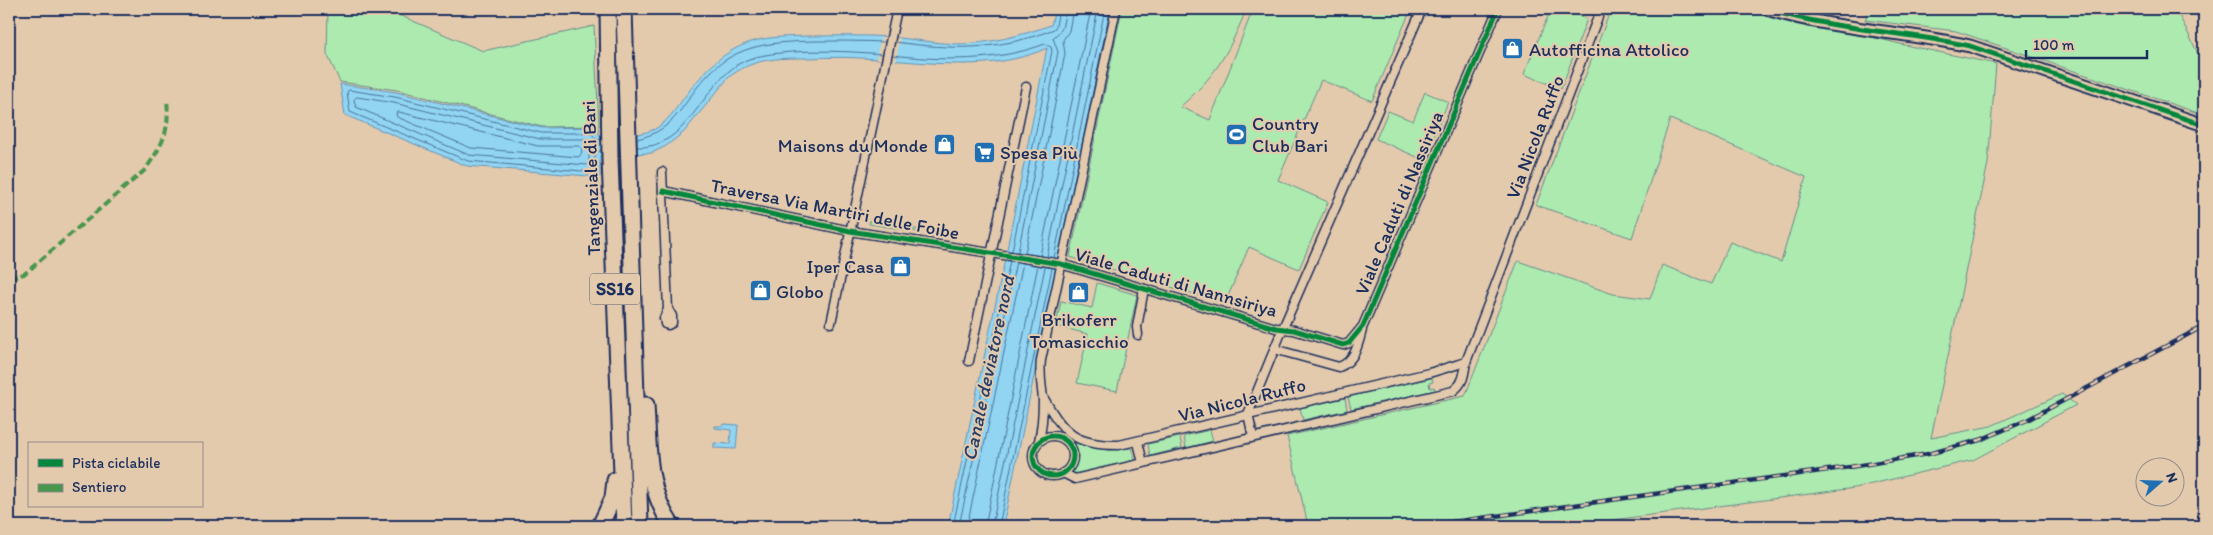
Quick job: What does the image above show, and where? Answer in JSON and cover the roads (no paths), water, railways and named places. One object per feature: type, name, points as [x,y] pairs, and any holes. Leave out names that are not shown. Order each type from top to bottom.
[{"type":"highway","name":"Tangenziale di Bari","points":[[608,9],[610,159],[624,526]]},
{"type":"highway","name":"Tangenziale di Bari","points":[[624,9],[640,526]]},
{"type":"highway","points":[[633,314],[644,354],[650,476],[658,501],[672,526]]},
{"type":"highway","points":[[600,526],[613,498],[614,452],[620,419]]},
{"type":"street","points":[[831,323],[897,9]]},
{"type":"street","points":[[1040,441],[1042,398],[1039,376],[1041,360],[1116,9]]},
{"type":"street","points":[[1253,437],[1248,414],[1282,328],[1422,9]]},
{"type":"street","name":"Viale Caduti di Nassiriya","points":[[1282,328],[1343,345],[1349,344],[1363,326],[1498,9]]},
{"type":"street","name":"Via Nicola Ruffo","points":[[1063,473],[1075,479],[1453,391],[1459,387],[1464,379],[1466,362],[1601,9]]},
{"type":"street","points":[[1768,9],[1805,20],[1936,39],[1970,46],[2204,125]]},
{"type":"street","points":[[970,361],[1026,86]]},
{"type":"street","points":[[662,172],[668,309]]},
{"type":"street","name":"Traversa Via Martiri delle Foibe","points":[[663,191],[850,231],[1001,254]]},
{"type":"street","name":"Viale Caduti di Nannsiriya","points":[[1001,254],[1061,264],[1282,328]]},
{"type":"street","points":[[1138,335],[1136,327],[1144,289]]},
{"type":"street","points":[[1274,349],[1324,364],[1339,366],[1350,361],[1358,348],[1363,326]]},
{"type":"street","name":"Via Nicola Ruffo","points":[[1042,398],[1064,429],[1076,437],[1094,445],[1119,446],[1248,414],[1429,373],[1466,362]]},
{"type":"street","points":[[1064,429],[1064,440]]},
{"type":"street","points":[[1052,436],[1064,440],[1069,444],[1072,457],[1071,463],[1063,473],[1051,476],[1039,470],[1033,458],[1035,446],[1040,441],[1052,436]]},
{"type":"street","points":[[1064,440],[1076,437]]},
{"type":"street","points":[[1138,442],[1143,463]]},
{"type":"water","name":"Canale deviatore nord","points":[[1055,9],[1110,9],[1003,526],[948,526],[1004,264],[1047,48],[1027,56],[1006,60],[963,64],[833,57],[766,60],[746,66],[728,78],[684,132],[666,146],[652,153],[600,155],[600,177],[467,166],[345,115],[340,84],[396,92],[542,128],[598,127],[599,135],[634,134],[648,132],[663,123],[712,65],[740,46],[751,42],[779,37],[849,36],[891,37],[955,44],[980,43],[1028,33],[1051,25]]},
{"type":"water","points":[[724,424],[738,425],[736,449],[714,448],[714,443],[730,444],[731,430],[715,428],[715,426],[723,426]]},
{"type":"railway","points":[[2197,9],[2204,30]]},
{"type":"railway","points":[[1423,526],[1850,467],[1928,454],[1980,440],[2027,420],[2204,326]]},
{"type":"place","name":"Autofficina Attolico","points":[[1513,49]]},
{"type":"place","name":"Country Club Bari","points":[[1236,134]]},
{"type":"place","name":"Maisons du Monde","points":[[944,145]]},
{"type":"place","name":"Spesa Più","points":[[984,152]]},
{"type":"place","name":"Iper Casa","points":[[900,266]]},
{"type":"place","name":"Globo","points":[[760,291]]},
{"type":"place","name":"Brikoferr Tomasicchio","points":[[1079,293]]}]
